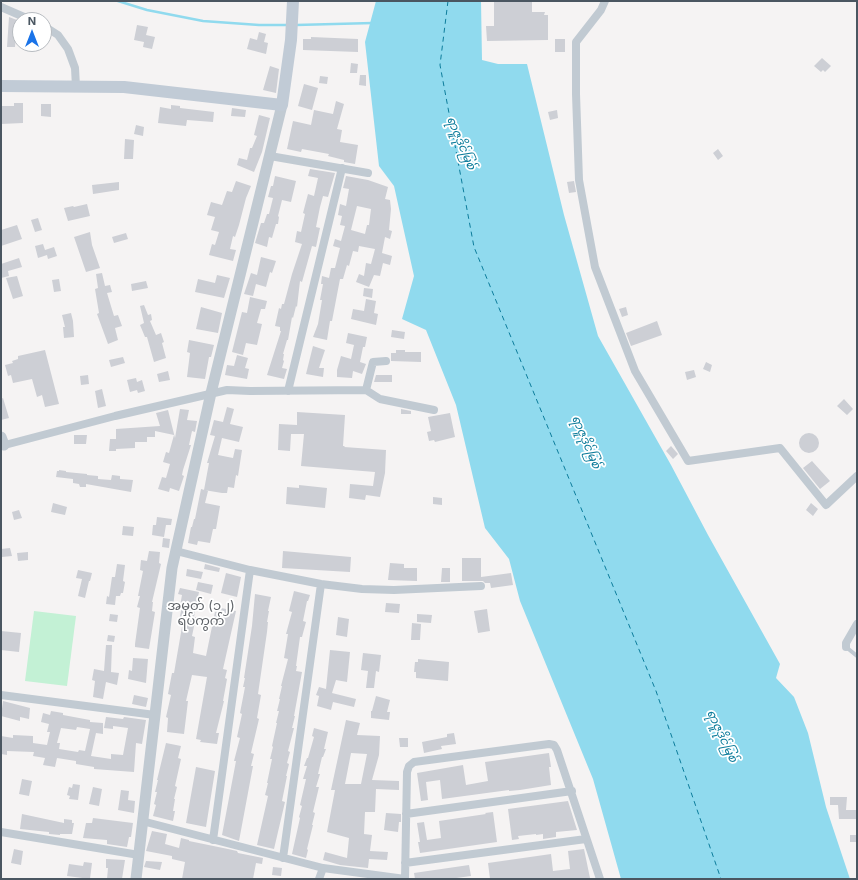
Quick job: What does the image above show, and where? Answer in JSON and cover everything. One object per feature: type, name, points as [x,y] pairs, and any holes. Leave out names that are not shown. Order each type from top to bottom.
[{"type":"main road","points":[[1,86],[124,87],[282,105],[291,40],[293,1]]},
{"type":"street","points":[[605,1],[601,10],[576,42],[579,180],[595,267],[635,371],[688,461],[780,448],[826,505],[857,476]]},
{"type":"street","points":[[1,7],[13,12]]},
{"type":"street","points":[[52,31],[58,35],[68,49],[75,68],[76,87]]},
{"type":"street","points":[[136,879],[172,568],[210,393],[282,105]]},
{"type":"street","points":[[270,156],[368,173]]},
{"type":"street","points":[[288,391],[342,168]]},
{"type":"street","points":[[366,390],[374,362],[386,361]]},
{"type":"street","points":[[2,443],[227,390],[366,390],[380,399],[434,410]]},
{"type":"street","points":[[176,552],[250,570],[321,584],[362,589],[394,590],[481,586]]},
{"type":"street","points":[[213,840],[250,570]]},
{"type":"street","points":[[283,858],[321,584]]},
{"type":"street","points":[[846,647],[846,643],[857,624]]},
{"type":"street","points":[[1,695],[155,715]]},
{"type":"street","points":[[142,821],[323,868],[405,879],[407,772],[409,766],[414,762],[549,744],[554,745],[557,750],[572,791],[586,839],[600,879]]},
{"type":"street","points":[[406,814],[572,791]]},
{"type":"street","points":[[1,832],[139,855]]},
{"type":"street","points":[[405,863],[586,839]]},
{"type":"street","points":[[319,879],[323,868]]},
{"type":"lane","points":[[846,647],[857,656]]},
{"type":"green space","points":[[34,611],[76,616],[67,686],[25,681]]},
{"type":"water","name":"ရာဇူဒိုင်မြစ်","points":[[376,1],[481,1],[482,60],[498,64],[527,64],[564,215],[598,336],[671,465],[780,664],[776,678],[794,697],[808,733],[826,807],[850,879],[621,879],[593,779],[520,601],[509,559],[485,528],[456,405],[426,330],[402,319],[414,276],[394,186],[379,166],[365,42]]},
{"type":"building","points":[[494,1],[532,1],[532,12],[545,12],[544,15],[548,15],[548,40],[487,41],[486,26],[494,26]]},
{"type":"building","points":[[9,17],[12,18],[12,47],[7,47]]},
{"type":"building","points":[[137,25],[148,27],[146,35],[155,37],[152,49],[143,47],[144,42],[134,40]]},
{"type":"building","points":[[259,32],[266,34],[264,42],[268,43],[266,54],[247,49],[250,38],[257,40]]},
{"type":"building","points":[[311,37],[358,39],[358,52],[303,50],[303,39],[311,39]]},
{"type":"building","points":[[555,39],[565,39],[565,52],[555,52]]},
{"type":"building","points":[[822,58],[831,66],[825,72],[823,70],[821,72],[814,66]]},
{"type":"building","points":[[351,63],[358,64],[357,73],[350,73]]},
{"type":"building","points":[[270,66],[279,69],[276,93],[263,90]]},
{"type":"building","points":[[360,75],[366,75],[366,86],[359,85]]},
{"type":"building","points":[[320,76],[328,77],[327,84],[319,83]]},
{"type":"building","points":[[304,84],[318,88],[312,110],[298,106]]},
{"type":"building","points":[[336,101],[344,104],[337,129],[342,130],[340,142],[358,145],[355,164],[344,162],[344,160],[328,156],[329,154],[302,149],[301,152],[287,149],[293,121],[311,125],[314,110],[333,114]]},
{"type":"building","points":[[14,103],[23,103],[23,123],[1,124],[1,106],[14,106]]},
{"type":"building","points":[[41,104],[51,104],[51,117],[41,116]]},
{"type":"building","points":[[171,105],[180,106],[180,108],[214,112],[213,122],[187,120],[186,126],[158,123],[160,107],[171,109]]},
{"type":"building","points":[[232,108],[246,110],[245,117],[231,116]]},
{"type":"building","points":[[557,110],[558,118],[550,120],[548,112]]},
{"type":"building","points":[[259,115],[270,118],[262,152],[254,172],[237,165],[239,158],[247,160],[250,148],[252,148],[257,136],[254,135]]},
{"type":"building","points":[[136,125],[144,127],[143,136],[134,134]]},
{"type":"building","points":[[125,139],[134,140],[133,159],[124,159]]},
{"type":"building","points":[[718,149],[723,156],[718,160],[713,153]]},
{"type":"building","points":[[310,169],[335,173],[328,197],[323,196],[320,207],[316,227],[320,228],[316,247],[312,246],[302,282],[300,281],[297,307],[296,306],[293,318],[292,317],[288,340],[283,354],[284,361],[282,368],[287,369],[284,379],[267,375],[281,331],[280,327],[275,326],[279,308],[281,309],[282,304],[284,304],[302,244],[295,242],[297,231],[301,232],[305,214],[303,213],[308,194],[314,196],[318,178],[308,176]]},
{"type":"building","points":[[275,176],[296,181],[291,202],[282,200],[278,216],[278,224],[276,224],[272,238],[269,237],[267,247],[255,243],[261,223],[264,223],[267,214],[269,214],[273,198],[268,197],[271,186],[273,186]]},
{"type":"building","points":[[346,176],[368,180],[388,187],[385,199],[390,200],[391,209],[389,230],[392,231],[390,239],[385,237],[382,253],[392,256],[390,265],[383,263],[380,276],[374,275],[369,287],[356,282],[359,274],[364,276],[366,263],[371,264],[375,249],[359,246],[358,252],[353,251],[349,266],[347,265],[343,279],[340,279],[327,340],[313,337],[318,324],[322,300],[320,300],[323,284],[321,284],[322,276],[329,278],[331,268],[335,268],[340,248],[333,246],[335,239],[341,241],[345,226],[340,225],[342,216],[338,215],[340,204],[346,206],[349,189],[343,188]],"holes":[[[357,206],[371,209],[369,225],[367,225],[365,234],[351,230]]]},
{"type":"building","points":[[236,181],[251,186],[235,237],[233,236],[230,249],[236,250],[233,261],[209,255],[212,244],[215,245],[219,232],[211,230],[215,217],[207,215],[211,202],[222,205],[227,191],[232,192]]},
{"type":"building","points":[[574,181],[576,192],[569,193],[567,182]]},
{"type":"building","points":[[119,182],[119,190],[93,194],[92,185]]},
{"type":"building","points":[[87,204],[90,216],[68,221],[64,208]]},
{"type":"building","points":[[38,218],[42,230],[35,232],[31,220]]},
{"type":"building","points":[[17,225],[22,239],[1,246],[1,230]]},
{"type":"building","points":[[90,232],[92,245],[100,268],[86,272],[74,237]]},
{"type":"building","points":[[126,233],[128,239],[114,243],[112,237]]},
{"type":"building","points":[[43,244],[45,250],[54,247],[57,256],[48,259],[47,255],[38,258],[35,246]]},
{"type":"building","points":[[261,257],[276,261],[272,273],[270,272],[266,287],[256,284],[253,296],[244,294],[251,273],[257,275]]},
{"type":"building","points":[[19,258],[22,267],[8,271],[9,276],[1,278],[1,264]]},
{"type":"building","points":[[102,273],[105,286],[110,285],[112,292],[107,293],[114,316],[118,315],[122,326],[115,328],[118,340],[108,344],[97,314],[99,313],[95,289],[98,288],[96,274]]},
{"type":"building","points":[[217,275],[230,278],[224,298],[195,292],[198,279],[215,283]]},
{"type":"building","points":[[17,276],[23,296],[13,299],[6,278]]},
{"type":"building","points":[[59,279],[61,291],[54,292],[52,280]]},
{"type":"building","points":[[146,281],[148,288],[132,291],[131,284]]},
{"type":"building","points":[[364,288],[373,289],[372,298],[363,296]]},
{"type":"building","points":[[250,297],[267,301],[265,309],[261,309],[257,323],[262,324],[257,345],[246,343],[243,355],[232,352],[242,312],[247,313]]},
{"type":"building","points":[[366,299],[376,301],[374,313],[378,314],[376,325],[351,319],[353,309],[364,311]]},
{"type":"building","points":[[144,305],[148,315],[151,314],[152,320],[150,321],[156,335],[161,333],[164,342],[162,343],[166,358],[154,362],[147,337],[145,337],[140,325],[144,323],[140,306]]},
{"type":"building","points":[[201,307],[222,313],[218,333],[196,329]]},
{"type":"building","points":[[626,307],[628,315],[622,317],[619,309]]},
{"type":"building","points":[[71,313],[74,337],[64,338],[63,327],[65,327],[62,315]]},
{"type":"building","points":[[657,321],[662,335],[631,346],[626,333]]},
{"type":"building","points":[[392,330],[405,332],[404,339],[391,337]]},
{"type":"building","points":[[348,333],[367,337],[360,362],[366,364],[362,374],[353,371],[352,378],[337,377],[337,370],[341,356],[351,359],[354,345],[346,343]]},
{"type":"building","points":[[189,340],[214,345],[211,357],[209,357],[205,379],[187,377],[190,353],[187,352]]},
{"type":"building","points":[[313,346],[325,350],[319,368],[324,368],[323,377],[306,374]]},
{"type":"building","points":[[45,350],[59,404],[45,407],[42,395],[37,397],[32,379],[13,383],[11,375],[8,376],[5,365],[13,363],[12,361],[18,359],[18,356]]},
{"type":"building","points":[[396,350],[405,350],[405,352],[421,352],[421,362],[391,361],[391,353],[396,353]]},
{"type":"building","points":[[237,355],[248,358],[245,368],[249,369],[247,379],[225,375],[227,365],[234,366]]},
{"type":"building","points":[[123,357],[125,363],[111,367],[109,360]]},
{"type":"building","points":[[706,362],[712,365],[710,372],[703,369]]},
{"type":"building","points":[[694,370],[696,377],[687,380],[685,372]]},
{"type":"building","points":[[168,371],[170,380],[159,382],[157,374]]},
{"type":"building","points":[[88,375],[89,384],[81,385],[80,376]]},
{"type":"building","points":[[376,375],[392,375],[392,382],[374,382]]},
{"type":"building","points":[[136,378],[137,382],[142,380],[145,391],[138,393],[137,390],[130,392],[127,380]]},
{"type":"building","points":[[102,389],[106,406],[98,408],[95,391]]},
{"type":"building","points":[[3,398],[9,418],[1,420],[1,399]]},
{"type":"building","points":[[844,399],[853,409],[847,415],[837,406]]},
{"type":"building","points":[[227,407],[234,409],[230,424],[243,427],[239,442],[222,438],[218,455],[233,458],[235,449],[242,450],[238,476],[236,475],[234,488],[228,487],[227,493],[222,493],[204,490],[209,463],[207,463],[215,436],[210,435],[214,420],[223,422]]},
{"type":"building","points":[[180,409],[189,410],[187,420],[197,421],[195,432],[192,431],[189,445],[191,445],[183,470],[182,475],[184,476],[179,491],[170,488],[169,492],[158,489],[162,477],[166,478],[170,464],[163,462],[166,452],[169,453],[174,435],[155,431],[155,437],[147,437],[147,442],[135,442],[135,448],[116,449],[116,451],[109,451],[110,439],[116,439],[116,429],[160,426],[156,413],[168,410],[175,438]]},
{"type":"building","points":[[401,409],[411,411],[411,414],[401,414]]},
{"type":"building","points":[[297,412],[345,415],[344,447],[386,450],[385,473],[380,497],[366,495],[365,500],[349,498],[350,484],[373,486],[375,472],[301,466],[304,434],[291,434],[290,451],[278,450],[279,424],[297,425]]},
{"type":"building","points":[[450,413],[455,437],[435,442],[434,440],[429,441],[427,432],[431,431],[428,417]]},
{"type":"building","points":[[809,433],[816,436],[819,443],[816,450],[809,453],[802,450],[799,443],[802,436]]},
{"type":"building","points":[[74,435],[87,435],[86,444],[74,444]]},
{"type":"building","points":[[671,446],[678,454],[673,459],[666,451]]},
{"type":"building","points":[[812,461],[830,481],[820,489],[803,468]]},
{"type":"building","points":[[59,470],[98,476],[98,479],[111,480],[112,475],[120,476],[120,479],[133,480],[131,492],[86,484],[86,487],[80,487],[79,484],[73,483],[73,479],[56,477],[57,471]]},
{"type":"building","points":[[299,485],[327,488],[325,508],[286,504],[287,487],[299,488]]},
{"type":"building","points":[[201,489],[208,491],[205,503],[220,506],[216,529],[213,529],[210,543],[198,541],[197,545],[188,543]]},
{"type":"building","points":[[433,497],[442,498],[442,505],[433,504]]},
{"type":"building","points":[[53,503],[67,507],[65,515],[51,512]]},
{"type":"building","points":[[811,503],[818,509],[813,516],[806,510]]},
{"type":"building","points":[[19,510],[22,518],[14,520],[12,512]]},
{"type":"building","points":[[157,517],[172,519],[171,525],[166,525],[164,537],[152,535],[153,525],[156,525]]},
{"type":"building","points":[[123,526],[134,527],[133,536],[122,535]]},
{"type":"building","points":[[163,538],[170,539],[169,548],[162,547]]},
{"type":"building","points":[[10,548],[12,556],[2,557],[1,549]]},
{"type":"building","points":[[149,551],[160,552],[159,563],[161,564],[152,602],[152,611],[155,612],[149,649],[135,647],[135,644],[140,608],[137,607],[140,596],[138,596],[143,571],[140,570],[141,560],[147,561]]},
{"type":"building","points":[[283,551],[351,557],[350,572],[282,568]]},
{"type":"building","points":[[28,552],[28,560],[18,561],[17,553]]},
{"type":"building","points":[[462,558],[481,558],[481,577],[511,573],[513,585],[491,588],[490,583],[485,583],[483,581],[462,581]]},
{"type":"building","points":[[390,563],[404,564],[404,568],[417,568],[417,581],[388,580]]},
{"type":"building","points":[[117,564],[125,565],[123,581],[125,582],[123,593],[121,593],[120,596],[116,596],[115,605],[106,604],[107,596],[109,597],[112,577],[115,577]]},
{"type":"building","points":[[205,564],[220,568],[219,572],[204,569]]},
{"type":"building","points":[[442,568],[450,568],[450,582],[441,582]]},
{"type":"building","points":[[187,569],[203,572],[201,579],[186,576]]},
{"type":"building","points":[[78,570],[92,573],[85,598],[78,596],[82,579],[76,578]]},
{"type":"building","points":[[226,573],[241,577],[237,597],[221,593]]},
{"type":"building","points":[[198,582],[213,585],[211,594],[196,590]]},
{"type":"building","points":[[180,588],[199,592],[192,636],[195,637],[193,653],[206,656],[216,607],[236,611],[223,669],[227,670],[225,678],[227,679],[224,701],[216,733],[219,733],[217,744],[200,742],[201,740],[196,739],[207,677],[192,675],[186,701],[188,701],[184,734],[167,732],[168,718],[166,717],[171,695],[168,694],[172,673],[174,673],[183,621],[179,621],[182,606],[180,606],[182,595],[178,594]]},
{"type":"building","points":[[294,591],[310,595],[307,601],[303,621],[306,622],[302,637],[300,637],[296,666],[296,671],[302,672],[292,728],[294,728],[288,751],[290,752],[287,763],[289,764],[282,801],[285,802],[274,849],[257,845],[268,796],[265,795],[279,711],[277,711],[281,686],[288,659],[284,658],[288,634],[286,634],[292,612],[289,611]]},
{"type":"building","points":[[255,594],[271,597],[258,694],[261,695],[257,718],[259,719],[251,753],[254,754],[251,766],[253,766],[239,841],[222,835],[236,761],[234,761],[240,738],[237,737],[242,714],[240,713],[245,687],[243,687]]},
{"type":"building","points":[[386,603],[400,604],[399,613],[385,612]]},
{"type":"building","points":[[487,609],[490,631],[478,633],[474,611]]},
{"type":"building","points":[[110,614],[118,615],[117,622],[109,621]]},
{"type":"building","points":[[417,614],[432,615],[431,623],[417,622]]},
{"type":"building","points":[[338,617],[349,619],[347,637],[336,635]]},
{"type":"building","points":[[412,623],[421,624],[420,640],[411,640]]},
{"type":"building","points":[[1,631],[21,633],[19,652],[1,650]]},
{"type":"building","points":[[108,635],[115,636],[114,642],[107,641]]},
{"type":"building","points":[[106,645],[112,645],[111,672],[119,673],[117,685],[106,682],[103,699],[93,697],[95,681],[92,680],[94,669],[104,671]]},
{"type":"building","points":[[330,650],[350,652],[347,682],[336,680],[332,693],[356,699],[354,707],[333,702],[331,710],[317,706],[319,696],[316,695],[319,687],[326,689]]},
{"type":"building","points":[[363,653],[381,655],[379,672],[376,671],[374,688],[366,688],[368,671],[361,670]]},
{"type":"building","points":[[133,658],[148,659],[146,683],[128,679],[129,670],[132,671]]},
{"type":"building","points":[[418,659],[449,662],[448,681],[416,678],[416,672],[414,672],[415,662],[418,662]]},
{"type":"building","points":[[134,695],[148,698],[146,707],[132,704]]},
{"type":"building","points":[[376,696],[390,700],[387,712],[390,712],[389,720],[371,718],[371,711]]},
{"type":"building","points":[[3,701],[30,708],[29,719],[20,717],[20,721],[1,716]]},
{"type":"building","points":[[51,711],[90,720],[90,722],[103,723],[103,734],[96,733],[91,756],[111,759],[111,754],[123,755],[128,728],[113,726],[113,729],[104,728],[106,717],[123,719],[124,717],[146,720],[142,744],[136,743],[134,772],[94,769],[94,767],[76,764],[76,761],[57,758],[55,767],[43,765],[45,758],[33,756],[34,752],[7,751],[7,755],[1,754],[1,736],[13,738],[13,735],[33,736],[33,743],[47,745],[50,732],[47,732],[49,724],[41,722],[43,713],[50,715]],"holes":[[[77,727],[90,729],[85,751],[79,750],[78,752],[59,749],[60,743],[57,743],[61,728],[76,730]]]},
{"type":"building","points":[[346,720],[360,723],[357,735],[380,736],[379,755],[372,780],[399,781],[399,790],[376,789],[375,812],[365,812],[364,834],[372,835],[370,851],[388,852],[387,860],[369,859],[368,868],[340,865],[323,860],[325,852],[347,858],[349,838],[327,832],[335,790],[331,790]],"holes":[[[351,753],[367,754],[361,784],[345,784]]]},
{"type":"building","points":[[314,728],[328,732],[324,749],[326,749],[322,757],[318,774],[320,774],[316,787],[319,787],[313,812],[315,813],[306,858],[292,854],[300,818],[302,806],[300,805],[306,779],[303,779],[307,766],[304,766],[314,737],[312,736]]},
{"type":"building","points":[[454,733],[456,744],[441,746],[442,749],[424,753],[422,742],[447,737],[447,734]]},
{"type":"building","points":[[399,738],[408,738],[408,747],[400,747]]},
{"type":"building","points":[[166,743],[181,746],[178,758],[181,759],[175,786],[177,787],[174,799],[173,811],[175,811],[173,821],[153,816],[156,805],[154,804],[157,792],[155,792],[157,780]]},
{"type":"building","points":[[549,753],[551,785],[442,799],[440,780],[426,782],[428,800],[421,801],[417,773],[463,765],[466,785],[488,781],[485,762]]},
{"type":"building","points":[[196,767],[215,771],[206,827],[186,823]]},
{"type":"building","points":[[22,779],[32,781],[29,796],[19,794]]},
{"type":"building","points":[[73,784],[80,785],[78,800],[69,799],[70,796],[67,795],[69,787],[72,788]]},
{"type":"building","points":[[93,787],[102,789],[99,806],[89,804]]},
{"type":"building","points":[[121,790],[129,791],[128,800],[135,801],[134,813],[118,810]]},
{"type":"building","points":[[830,797],[847,797],[846,810],[856,810],[856,819],[839,819],[838,805],[830,805]]},
{"type":"building","points":[[568,801],[577,830],[556,832],[556,837],[543,839],[543,834],[536,834],[518,836],[519,839],[512,840],[508,809]]},
{"type":"building","points":[[493,812],[497,842],[420,853],[417,823],[424,822],[427,840],[441,838],[439,821]]},
{"type":"building","points":[[386,813],[401,814],[401,822],[399,822],[398,832],[384,830]]},
{"type":"building","points":[[22,814],[64,823],[64,819],[72,820],[72,823],[74,823],[72,834],[49,834],[49,832],[20,829]]},
{"type":"building","points":[[93,818],[133,823],[131,837],[129,837],[127,847],[107,844],[107,840],[83,838],[86,823],[92,823]]},
{"type":"building","points":[[152,831],[167,834],[165,844],[179,848],[181,838],[263,858],[262,864],[256,863],[253,879],[182,879],[185,862],[172,859],[172,856],[146,851]]},
{"type":"building","points":[[850,835],[857,835],[857,842],[850,842]]},
{"type":"building","points":[[14,849],[23,851],[21,865],[11,863]]},
{"type":"building","points":[[584,849],[590,878],[490,879],[488,863],[551,854],[553,871],[570,869],[568,851]]},
{"type":"building","points":[[106,859],[125,860],[122,879],[107,879],[108,868],[106,868]]},
{"type":"building","points":[[146,861],[162,862],[160,870],[144,867]]},
{"type":"building","points":[[84,862],[92,863],[90,879],[67,876],[69,864],[83,866]]},
{"type":"building","points":[[469,865],[471,876],[449,879],[415,879],[414,873]]},
{"type":"building","points":[[273,867],[282,868],[281,876],[272,875]]},
{"type":"waterway","points":[[118,1],[147,10],[203,21],[259,25],[289,25]]},
{"type":"waterway","points":[[296,25],[373,23]]},
{"type":"ferry route","points":[[448,1],[440,65],[474,247],[656,691],[721,879]]},
{"type":"district","name":"အမှတ် (၁၂) ရပ်ကွက်","points":[[201,614]]}]
